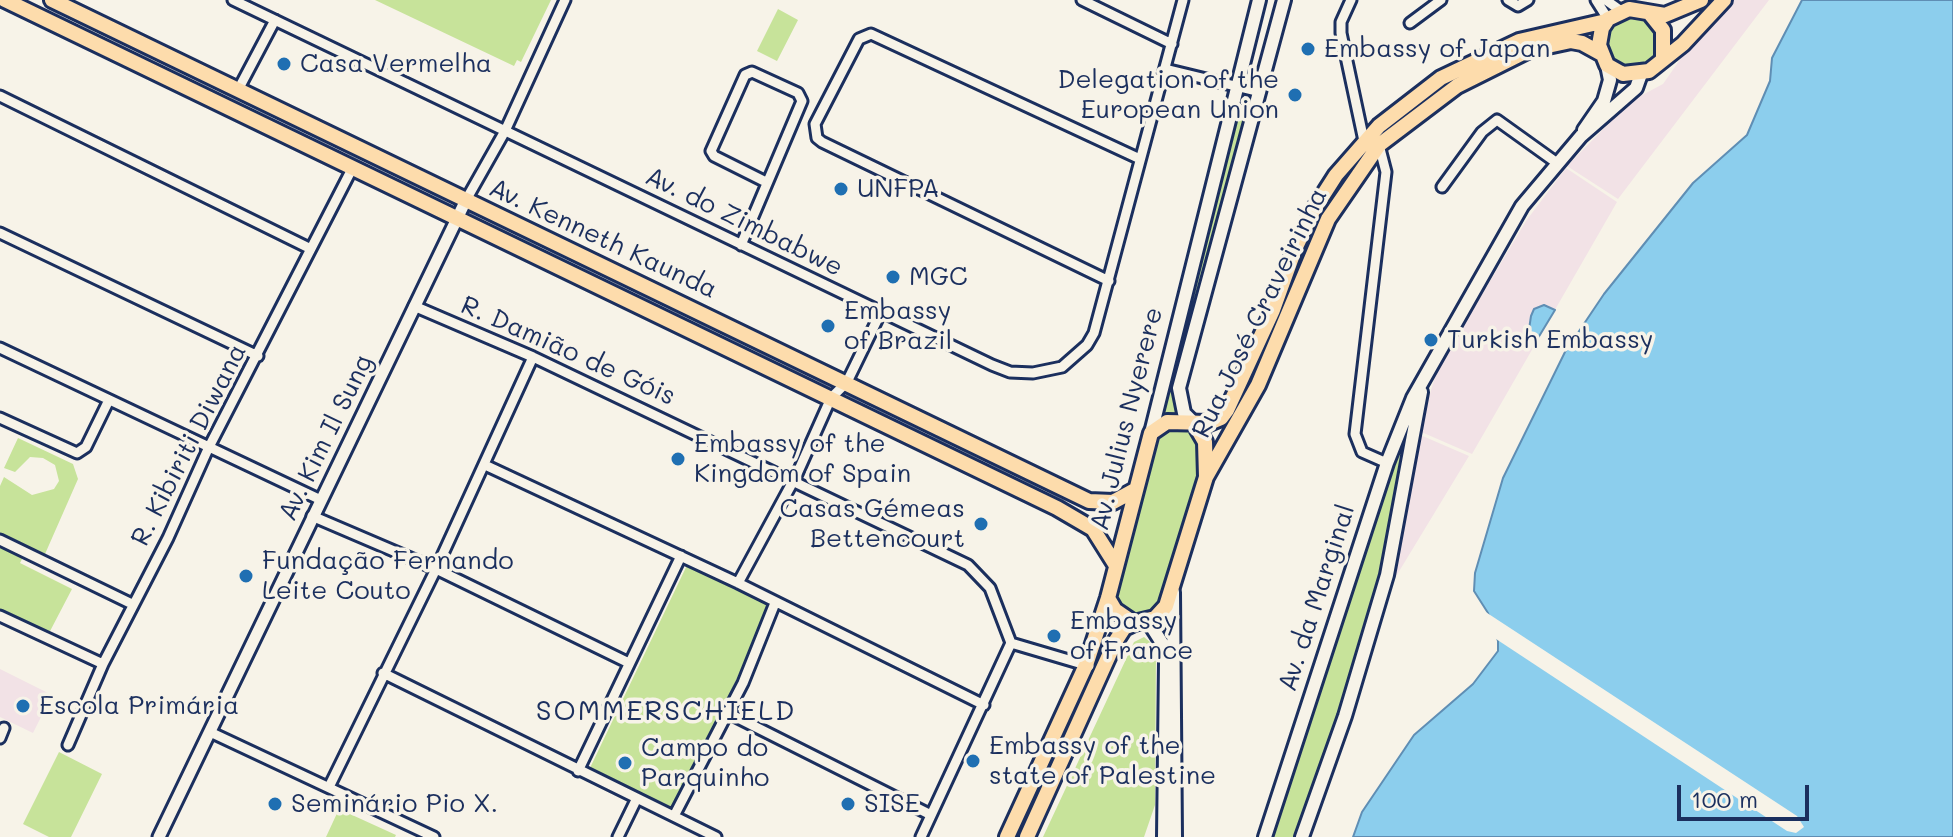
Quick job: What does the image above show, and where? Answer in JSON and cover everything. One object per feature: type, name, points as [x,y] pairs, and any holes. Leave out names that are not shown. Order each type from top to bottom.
[{"type":"main road","points":[[5,0],[1073,516],[1102,537],[1115,564]]},
{"type":"main road","name":"Av. Kenneth Kaunda","points":[[52,0],[1089,501],[1113,502],[1135,490]]},
{"type":"main road","name":"Av. Julius Nyerere","points":[[1007,837],[1086,665],[1108,598],[1259,0]]},
{"type":"main road","points":[[1027,837],[1120,634],[1161,613],[1173,589],[1206,477],[1205,442],[1184,413],[1179,388],[1217,259],[1284,0]]},
{"type":"main road","points":[[1651,15],[1673,13],[1701,0]]},
{"type":"main road","name":"Av. da Marginal","points":[[1265,837],[1387,463],[1424,377],[1522,206],[1581,136],[1636,88],[1641,74],[1683,44],[1724,0]]},
{"type":"main road","points":[[1581,136],[1604,101],[1610,80],[1599,37],[1612,17],[1637,9],[1651,15],[1663,30],[1663,58]]},
{"type":"main road","name":"Rua José Craveirinha","points":[[1151,433],[1167,422],[1194,423],[1221,418],[1261,338],[1313,211],[1405,104],[1479,58],[1519,41],[1612,17]]},
{"type":"main road","name":"Rua José Craveirinha","points":[[1206,477],[1258,385],[1328,219],[1372,143],[1457,86],[1529,50],[1571,41],[1582,43],[1605,59]]},
{"type":"main road","points":[[1605,59],[1623,74],[1641,74]]},
{"type":"main road","name":"Av. da Marginal","points":[[1302,837],[1345,716],[1383,589],[1424,377]]},
{"type":"main road","points":[[1173,589],[1175,837]]},
{"type":"main road","points":[[1108,598],[1115,610],[1141,622],[1162,643],[1166,661],[1164,837]]},
{"type":"main road","points":[[1027,795],[1043,803]]},
{"type":"street","name":"Av. do Zimbabwe","points":[[233,0],[1010,372],[1049,371],[1062,367],[1087,345],[1109,281],[1183,0]]},
{"type":"street","points":[[466,200],[505,131],[565,0]]},
{"type":"street","points":[[1082,0],[1172,44]]},
{"type":"street","points":[[1351,0],[1341,22],[1341,33],[1372,143],[1386,172],[1355,434],[1362,452],[1387,463]]},
{"type":"street","points":[[1410,23],[1441,0]]},
{"type":"street","points":[[1508,0],[1518,6],[1528,0]]},
{"type":"street","points":[[1596,0],[1612,17]]},
{"type":"street","points":[[1606,0],[1612,17]]},
{"type":"street","points":[[238,90],[275,20]]},
{"type":"street","points":[[1109,281],[822,142],[815,131],[815,124],[859,39],[866,34],[1140,159]]},
{"type":"street","points":[[1165,69],[1260,92]]},
{"type":"street","points":[[741,245],[802,98],[752,72],[745,75],[711,151],[714,156],[766,182]]},
{"type":"street","points":[[0,96],[309,248]]},
{"type":"street","points":[[1442,187],[1482,132],[1497,120],[1557,163]]},
{"type":"street","name":"R. Kibiriti Diwana","points":[[68,745],[103,664],[208,449],[353,167]]},
{"type":"street","name":"Av. Kim Il Sung","points":[[159,837],[466,200]]},
{"type":"street","points":[[0,233],[258,356]]},
{"type":"street","name":"R. Damião de Góis","points":[[414,306],[533,357],[968,565],[990,588],[1011,643]]},
{"type":"street","points":[[738,583],[793,479],[831,398],[847,382],[881,312]]},
{"type":"street","points":[[0,348],[108,402],[321,500]]},
{"type":"street","points":[[330,785],[436,569],[533,357]]},
{"type":"street","points":[[0,418],[77,453],[86,447],[108,402]]},
{"type":"street","points":[[485,465],[738,583],[984,705]]},
{"type":"street","points":[[312,516],[436,569],[629,663]]},
{"type":"street","points":[[0,540],[132,604]]},
{"type":"street","points":[[578,771],[681,556]]},
{"type":"street","points":[[674,816],[728,713],[775,603]]},
{"type":"street","points":[[0,616],[103,664]]},
{"type":"street","points":[[921,837],[1011,643],[1103,672]]},
{"type":"street","points":[[383,673],[716,837]]},
{"type":"street","points":[[728,713],[931,815]]},
{"type":"street","points":[[210,732],[330,785],[434,837]]},
{"type":"street","points":[[618,837],[637,798]]},
{"type":"shaded area","points":[[1730,0],[1769,0],[1618,199],[1567,166],[1631,101],[1663,84],[1695,38]]},
{"type":"shaded area","points":[[1566,168],[1617,202],[1472,454],[1419,431],[1437,370],[1526,221]]},
{"type":"shaded area","points":[[1418,434],[1469,456],[1392,583]]},
{"type":"shaded area","name":"Escola Primária","points":[[0,669],[52,695],[33,733],[0,717]]},
{"type":"green space","points":[[375,0],[551,0],[521,62],[517,60],[514,66]]},
{"type":"green space","points":[[778,9],[798,20],[777,61],[757,51]]},
{"type":"green space","points":[[1631,16],[1649,24],[1657,42],[1649,60],[1631,68],[1613,60],[1605,42],[1613,24]]},
{"type":"green space","points":[[1245,97],[1250,104],[1173,395],[1179,417],[1157,423],[1238,99]]},
{"type":"green space","points":[[1180,428],[1196,435],[1202,457],[1167,597],[1160,610],[1140,620],[1118,606],[1115,595],[1155,443],[1168,430]]},
{"type":"green space","points":[[1409,430],[1385,566],[1365,639],[1299,837],[1268,837],[1368,528]]},
{"type":"green space","points":[[18,438],[73,464],[78,479],[45,554],[0,533],[0,486],[4,477],[32,495],[54,489],[59,481],[55,465],[43,458],[30,457],[15,472],[4,468]]},
{"type":"green space","points":[[0,546],[23,557],[20,563],[72,589],[48,635],[0,610]]},
{"type":"green space","points":[[689,561],[774,601],[674,810],[589,770]]},
{"type":"green space","points":[[1144,637],[1156,647],[1155,805],[1144,837],[1043,837],[1134,642]]},
{"type":"green space","points":[[59,752],[102,774],[71,837],[49,837],[23,824]]},
{"type":"green space","points":[[339,809],[396,835],[326,837]]},
{"type":"water","points":[[1802,0],[1953,0],[1953,837],[1353,837],[1362,812],[1414,735],[1473,684],[1498,651],[1498,641],[1488,613],[1474,591],[1475,573],[1503,478],[1565,352],[1604,294],[1693,183],[1747,135],[1770,81],[1772,58]]},
{"type":"water","points":[[1544,305],[1555,310],[1535,343],[1528,336],[1531,316],[1534,309]]},
{"type":"pier","points":[[1478,607],[1797,816],[1804,827],[1796,833],[1787,831],[1493,637]]},
{"type":"place","name":"Embassy of Japan","points":[[1308,49]]},
{"type":"place","name":"Casa Vermelha","points":[[284,64]]},
{"type":"place","name":"Delegation of the European Union","points":[[1295,95]]},
{"type":"place","name":"UNFPA","points":[[841,189]]},
{"type":"place","name":"MGC","points":[[893,277]]},
{"type":"place","name":"Embassy of Brazil","points":[[828,326]]},
{"type":"place","name":"Turkish Embassy","points":[[1431,340]]},
{"type":"place","name":"Embassy of the Kingdom of Spain","points":[[678,459]]},
{"type":"place","name":"Casas Gémeas Bettencourt","points":[[981,524]]},
{"type":"place","name":"Fundação Fernando Leite Couto","points":[[246,576]]},
{"type":"place","name":"Embassy of France","points":[[1054,636]]},
{"type":"place","name":"Escola Primária","points":[[23,706]]},
{"type":"place","name":"Embassy of the state of Palestine","points":[[973,761]]},
{"type":"place","name":"Campo do Parquinho","points":[[625,763]]},
{"type":"place","name":"Seminário Pio X.","points":[[275,804]]},
{"type":"place","name":"SISE","points":[[848,804]]},
{"type":"district","name":"SOMMERSCHIELD","points":[[666,711]]}]
